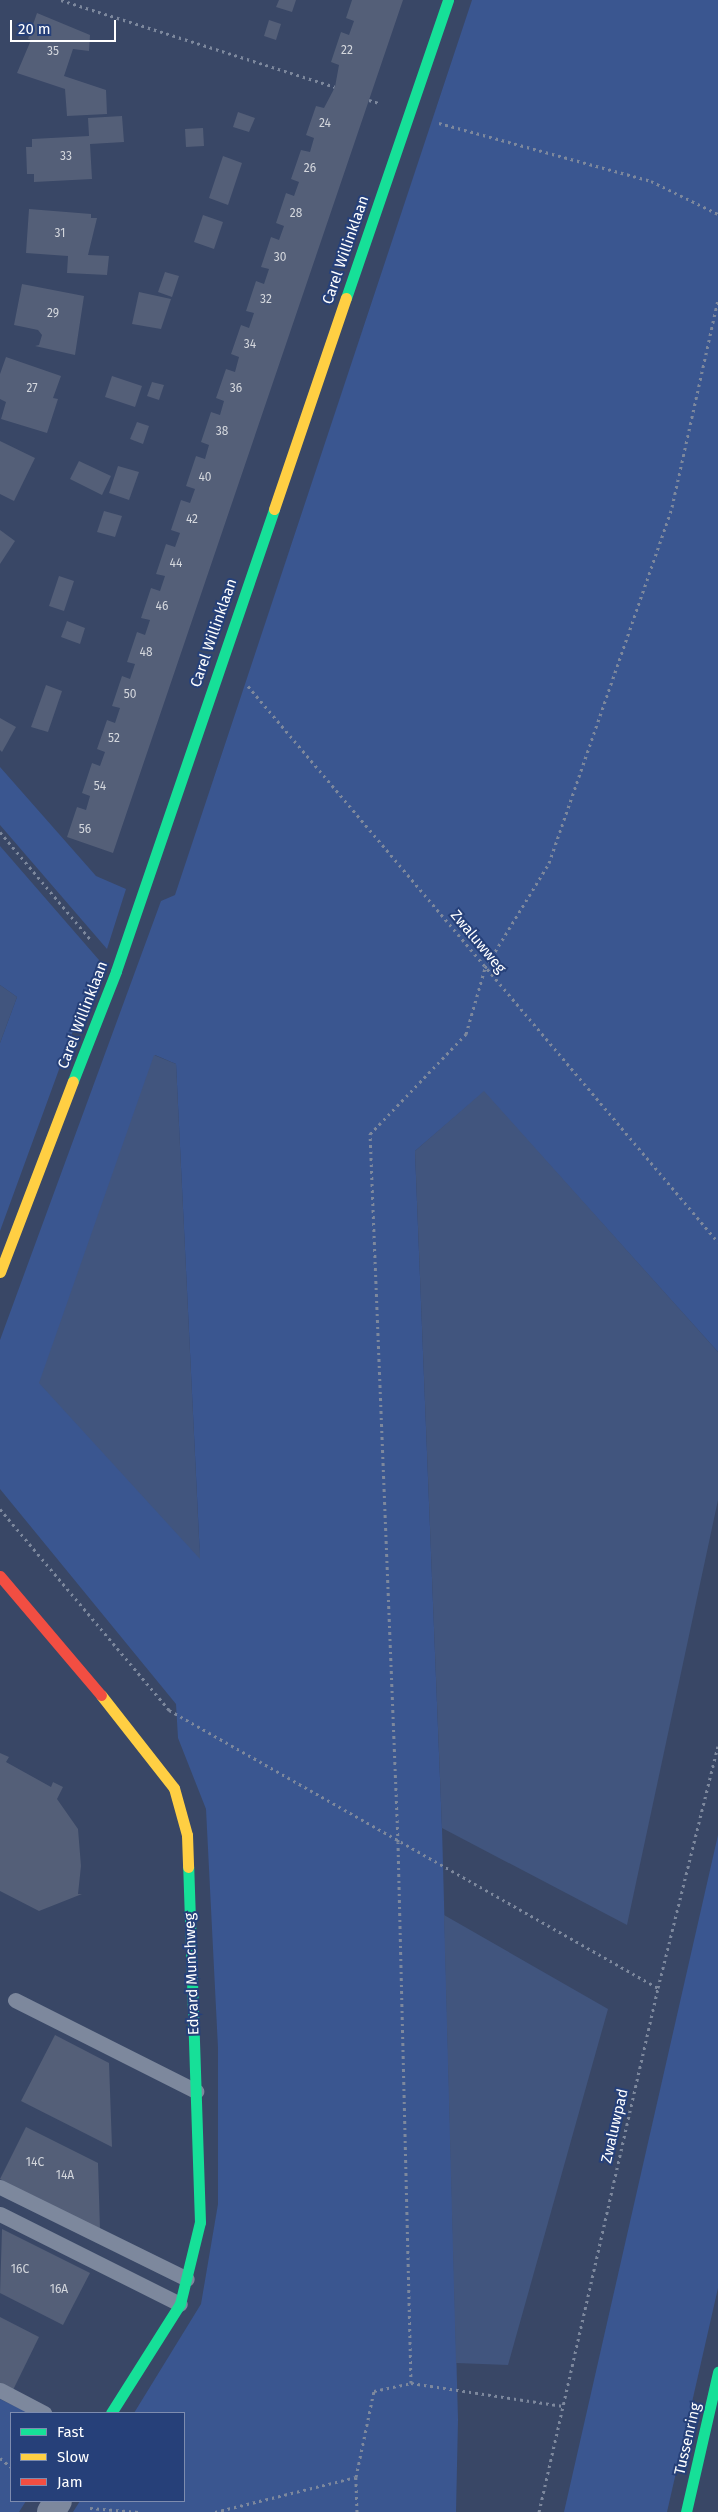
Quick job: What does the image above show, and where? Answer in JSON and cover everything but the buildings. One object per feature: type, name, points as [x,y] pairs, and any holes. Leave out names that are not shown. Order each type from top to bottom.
[{"type":"main road","name":"Carel Willinklaan","points":[[0,1272],[116,971],[222,655],[448,0]]},
{"type":"main road","name":"Edvard Munchweg","points":[[0,1576],[70,1655],[174,1788],[187,1835],[200,2222],[180,2304],[112,2412]]},
{"type":"main road","name":"Tussenring","points":[[686,2512],[718,2372]]},
{"type":"lane","points":[[15,2000],[196,2091]]},
{"type":"lane","points":[[0,2187],[187,2279]]},
{"type":"lane","points":[[0,2214],[180,2304]]},
{"type":"lane","points":[[0,2390],[42,2412]]},
{"type":"path","points":[[61,0],[335,87]]},
{"type":"path","points":[[369,100],[408,114],[651,181],[718,214]]},
{"type":"path","points":[[411,2383],[398,1842],[370,1134],[466,1034],[485,968],[549,863],[672,507],[718,299]]},
{"type":"path","name":"Zwaluwweg","points":[[222,655],[718,1242]]},
{"type":"path","points":[[0,832],[116,971]]},
{"type":"path","points":[[0,1509],[169,1710],[398,1842],[658,1988]]},
{"type":"path","name":"Zwaluwpad","points":[[539,2512],[658,1988],[718,1746]]},
{"type":"path","points":[[357,2512],[356,2478],[374,2391],[411,2383],[563,2406]]},
{"type":"path","points":[[0,2458],[10,2466]]},
{"type":"path","points":[[215,2512],[356,2478]]},
{"type":"path","points":[[55,2506],[139,2512]]},
{"type":"shaded area","points":[[472,0],[718,0],[718,1352],[484,1092],[415,1151],[442,1828],[458,2420],[456,2512],[73,2512],[79,2502],[185,2502],[185,2412],[135,2412],[201,2304],[218,2204],[218,2048],[206,1809],[178,1738],[176,1704],[0,1489],[0,1340],[161,901],[175,895]],"holes":[[[155,1055],[176,1064],[200,1558]]]},
{"type":"shaded area","points":[[0,767],[96,876],[126,889],[107,949],[0,825]]},
{"type":"shaded area","points":[[0,846],[99,960],[0,1231],[0,1043],[17,997],[0,985]]},
{"type":"shaded area","points":[[0,985],[17,997],[0,1043]]},
{"type":"shaded area","points":[[154,1055],[176,1064],[200,1559],[39,1383]]},
{"type":"shaded area","points":[[484,1091],[718,1352],[718,1500],[627,1925],[442,1828],[415,1151]]},
{"type":"shaded area","points":[[718,1835],[718,2288],[667,2512],[564,2512]]},
{"type":"shaded area","points":[[444,1915],[608,2009],[508,2365],[456,2363]]},
{"type":"shaded area","points":[[0,2399],[27,2412],[10,2412],[10,2502],[25,2502],[19,2512],[0,2512]]},
{"type":"traffic: fast","points":[[346,298],[448,0]]},
{"type":"traffic: fast","points":[[73,1081],[116,971],[274,509]]},
{"type":"traffic: fast","points":[[112,2412],[180,2304],[200,2222],[188,1867]]},
{"type":"traffic: fast","points":[[686,2512],[718,2372]]},
{"type":"traffic: slow","points":[[274,509],[346,298]]},
{"type":"traffic: slow","points":[[0,1272],[73,1081]]},
{"type":"traffic: slow","points":[[101,1695],[174,1788],[187,1835],[188,1867]]},
{"type":"traffic: jam","points":[[0,1576],[101,1695]]}]
